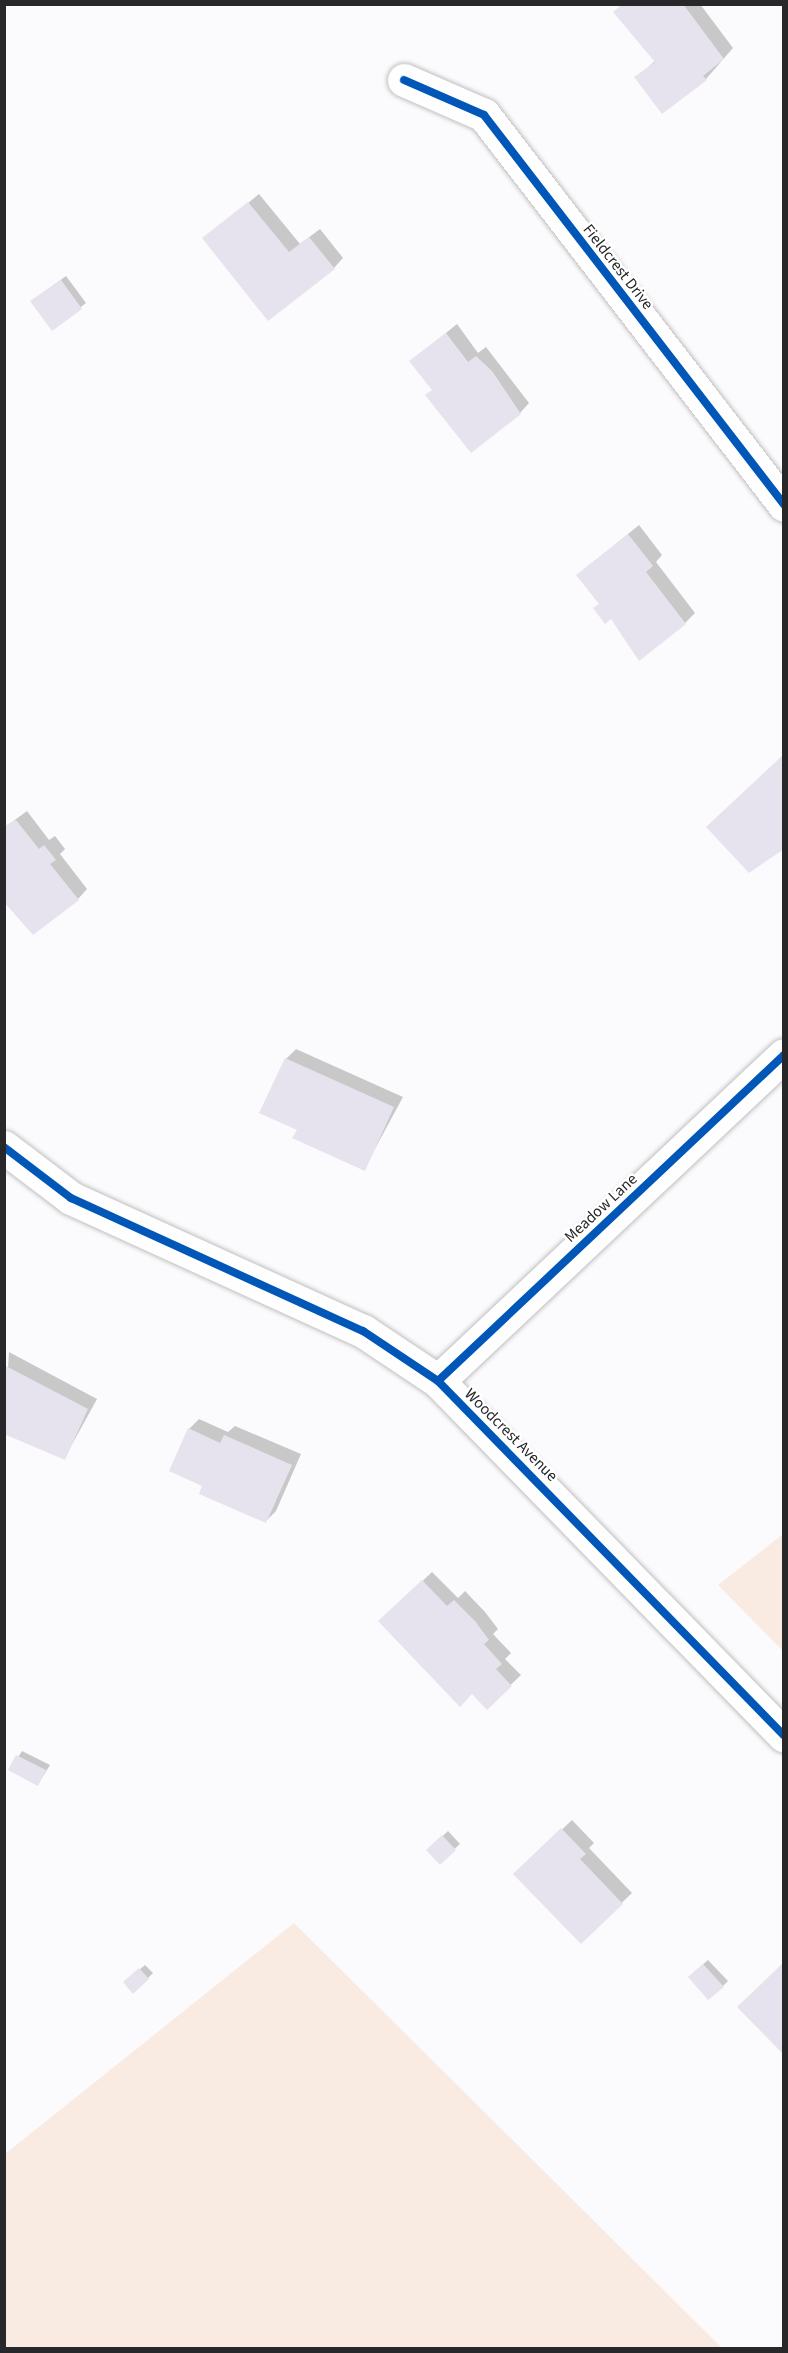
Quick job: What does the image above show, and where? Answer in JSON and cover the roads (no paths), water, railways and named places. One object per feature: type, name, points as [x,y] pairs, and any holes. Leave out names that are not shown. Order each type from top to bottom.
[{"type":"street","name":"Fieldcrest Drive","points":[[404,80],[484,115],[783,505]]},
{"type":"street","name":"Meadow Lane","points":[[438,1381],[783,1055]]},
{"type":"street","name":"Woodcrest Avenue","points":[[4,1147],[71,1198],[363,1331],[438,1381],[783,1735]]}]
